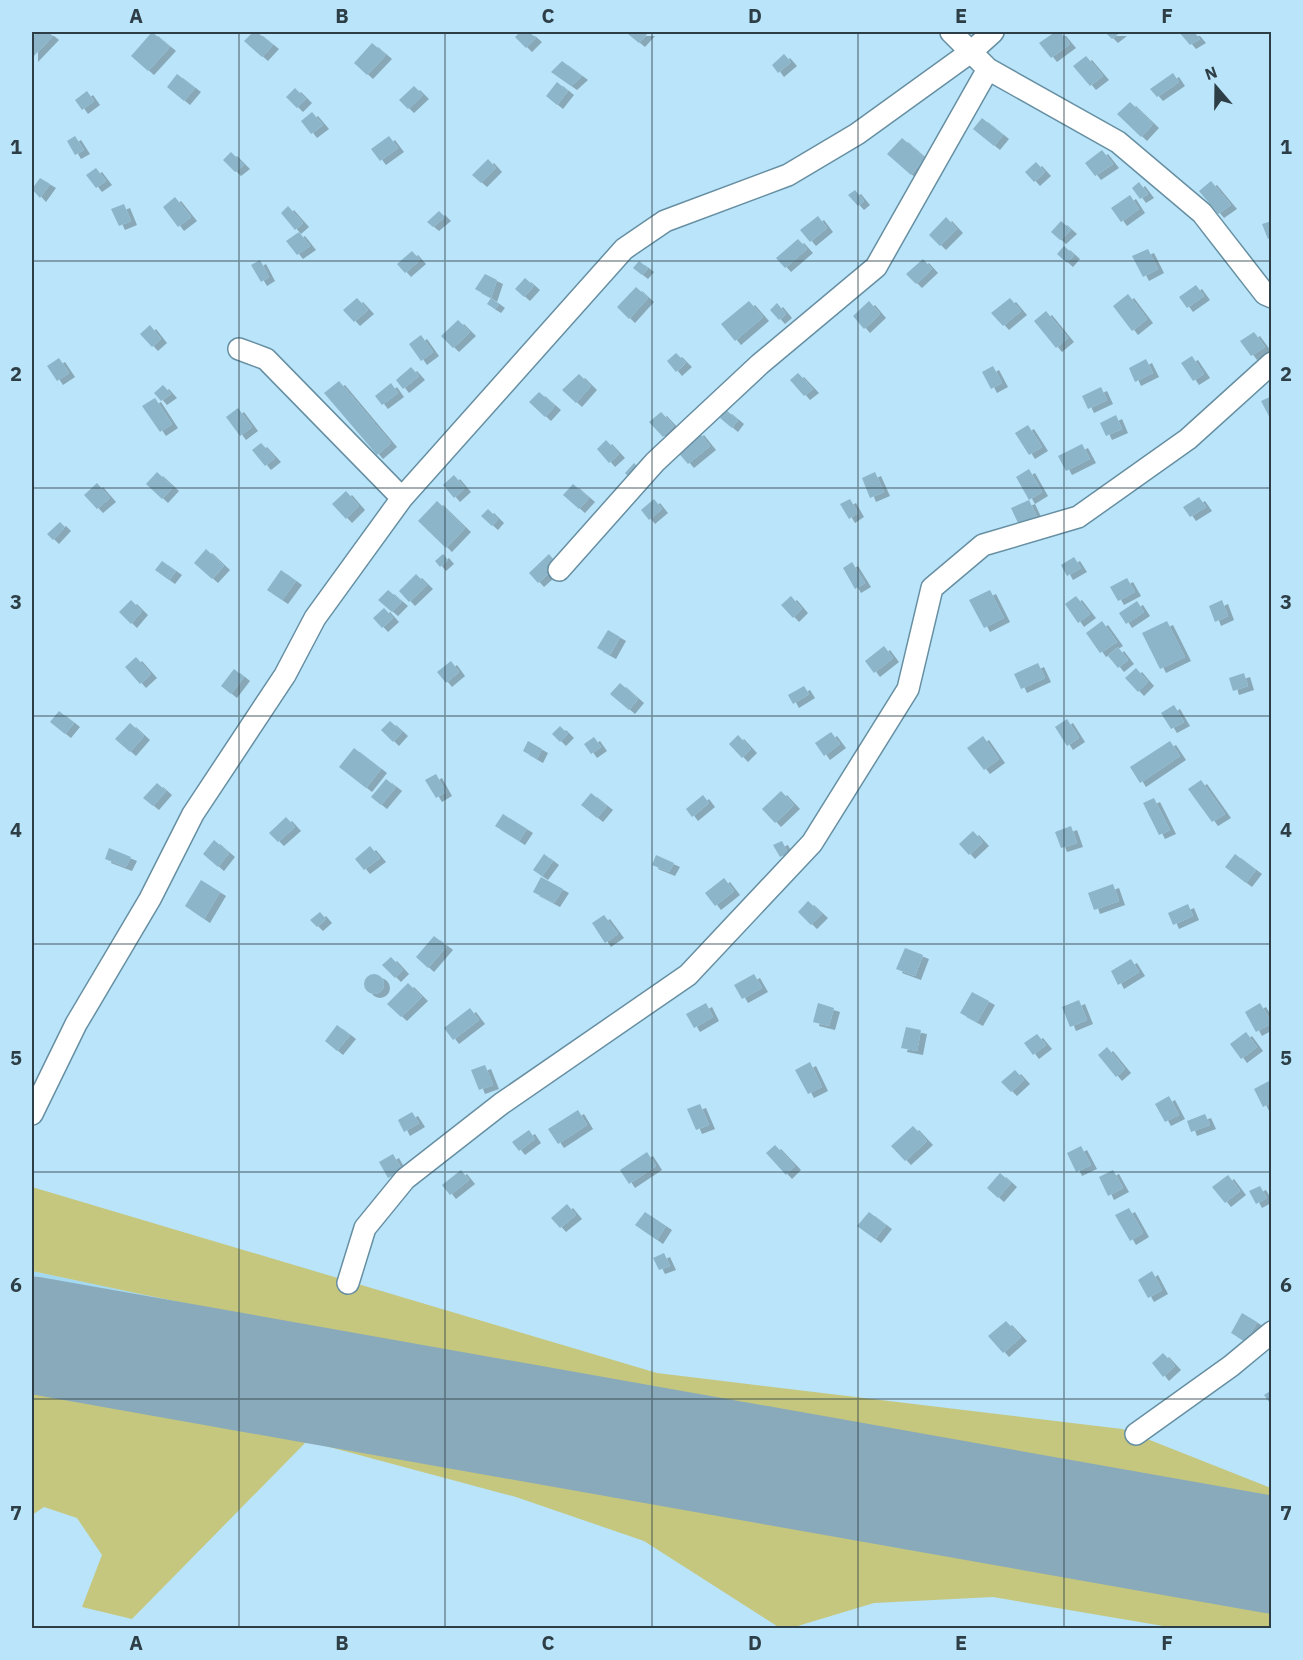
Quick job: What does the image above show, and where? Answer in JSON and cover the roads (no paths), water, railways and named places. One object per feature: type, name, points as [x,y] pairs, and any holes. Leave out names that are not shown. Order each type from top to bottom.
[{"type":"street","points":[[951,32],[988,69],[1118,142],[1202,213],[1265,294],[1272,297]]},
{"type":"street","points":[[32,1114],[76,1024],[150,899],[194,814],[285,675],[315,618],[402,498],[624,249],[665,221],[788,175],[856,134],[972,51],[993,32]]},
{"type":"street","points":[[559,570],[656,462],[760,364],[876,267],[988,69]]},
{"type":"street","points":[[239,349],[266,358],[402,498]]},
{"type":"street","points":[[348,1283],[365,1228],[405,1179],[501,1104],[688,975],[812,843],[908,689],[933,588],[983,545],[1078,517],[1188,439],[1272,363]]},
{"type":"street","points":[[1136,1434],[1231,1366],[1272,1332]]}]
